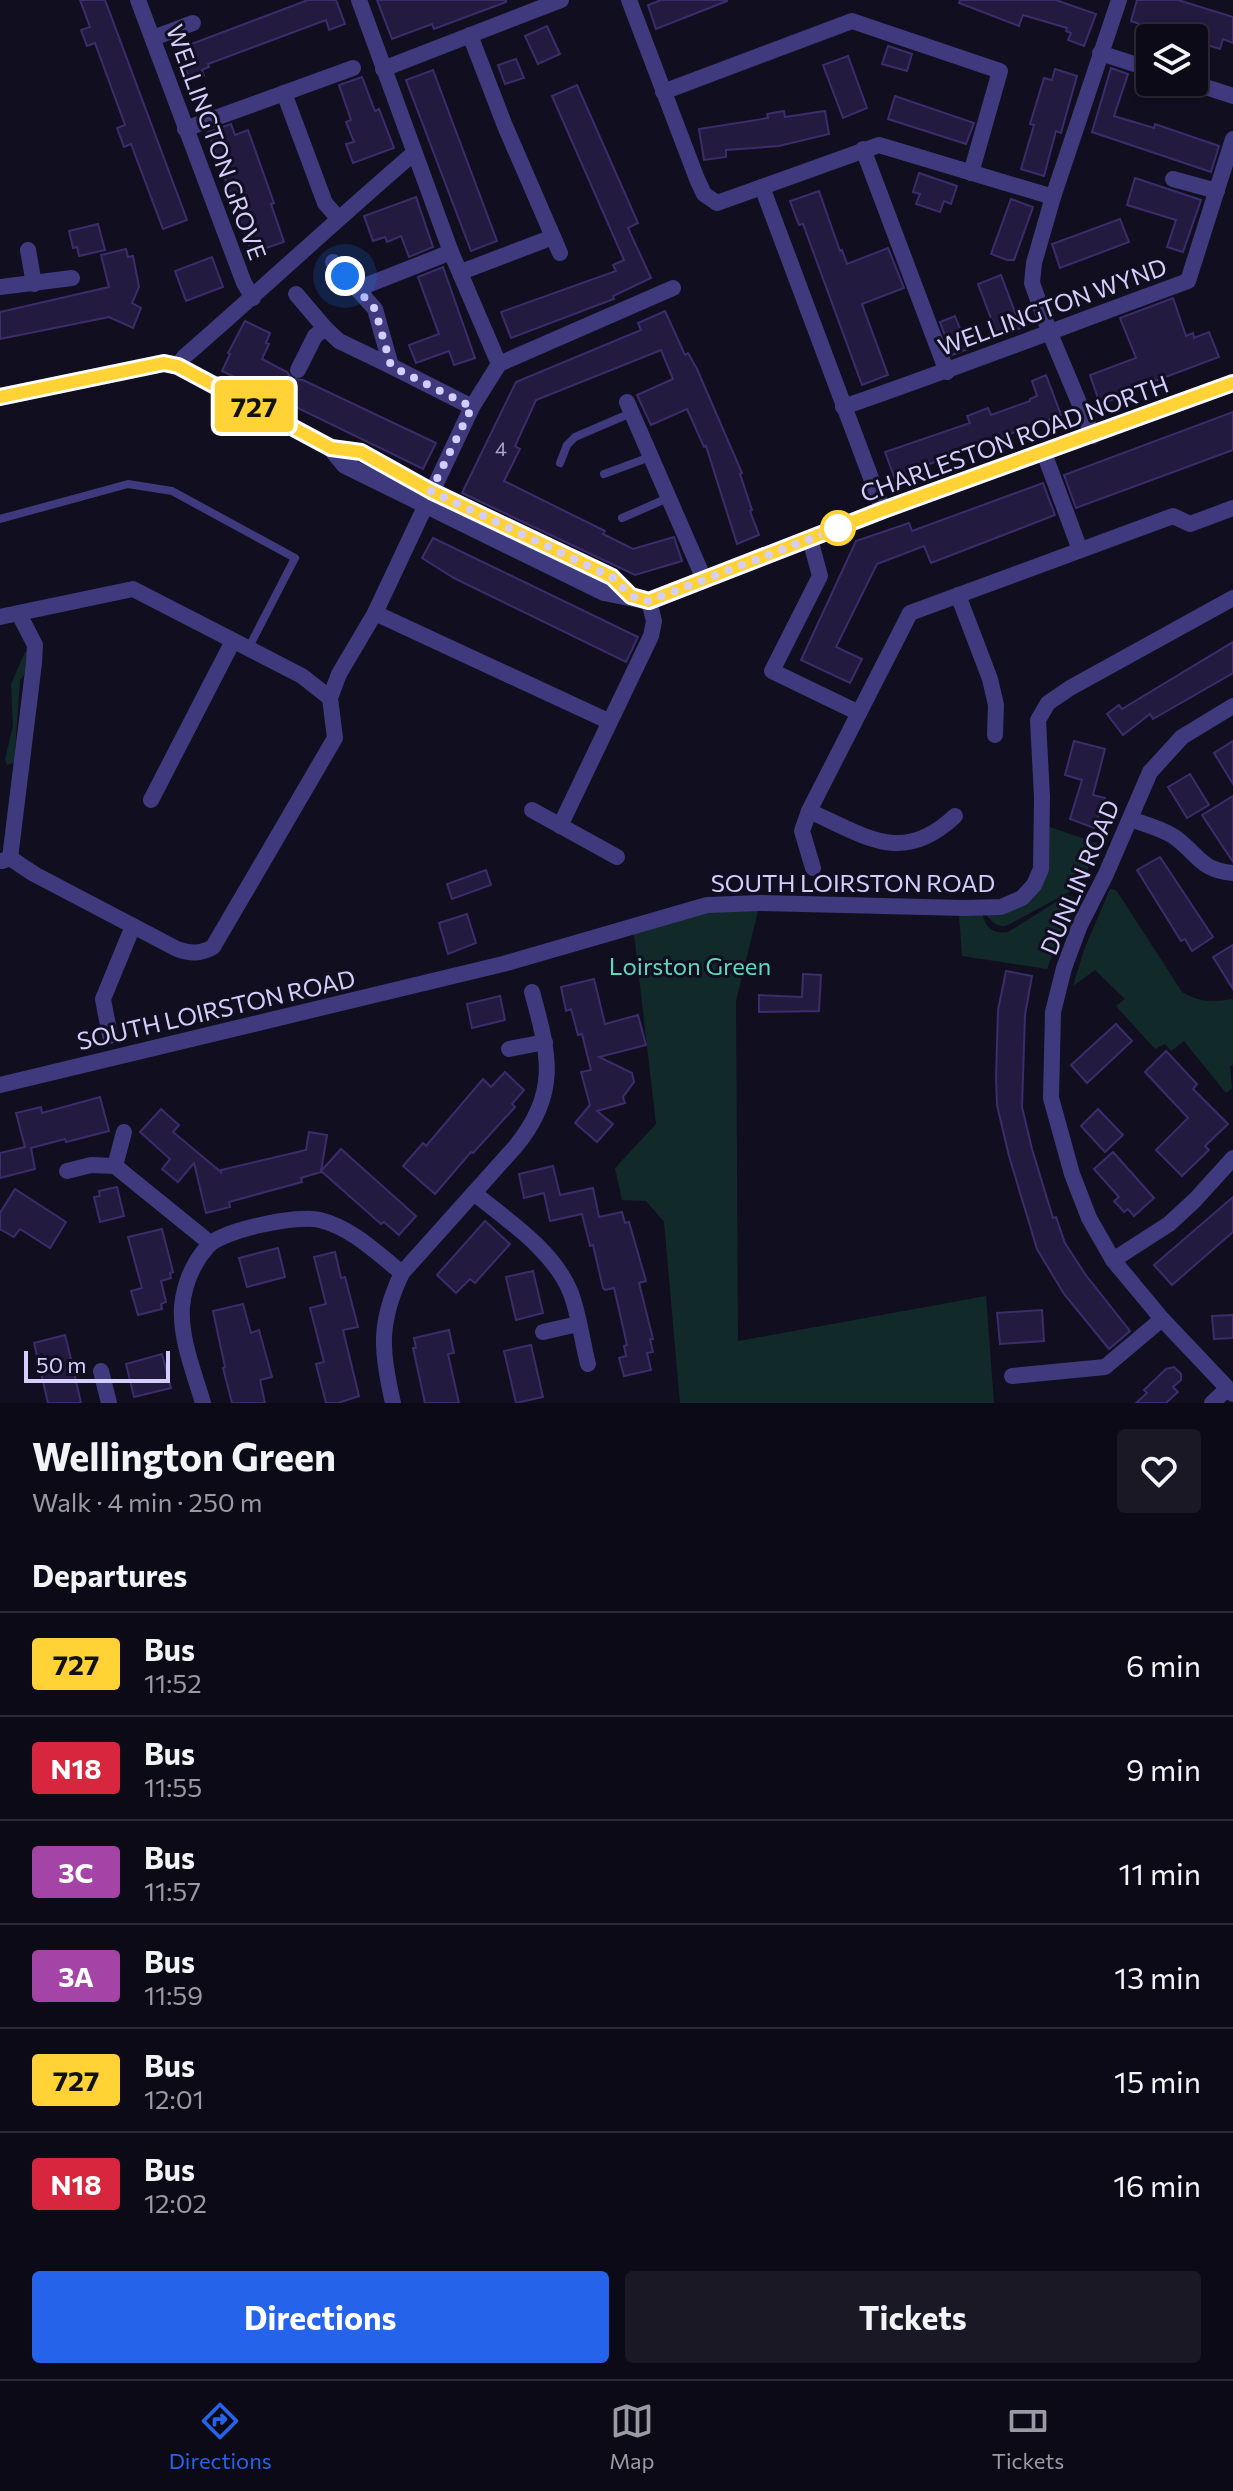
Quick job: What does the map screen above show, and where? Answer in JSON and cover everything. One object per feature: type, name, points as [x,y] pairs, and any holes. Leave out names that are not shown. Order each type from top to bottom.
[{"type":"street","name":"WELLINGTON GROVE","points":[[138,0],[244,283],[253,298]]},
{"type":"street","points":[[359,0],[451,252],[499,364]]},
{"type":"street","points":[[383,69],[470,35],[520,8],[561,0]]},
{"type":"street","points":[[629,0],[704,194],[717,203],[879,145],[1053,197]]},
{"type":"street","points":[[1093,436],[1032,283],[1034,263],[1053,197],[1119,0]]},
{"type":"street","points":[[663,92],[852,21],[1000,71],[971,173]]},
{"type":"street","points":[[153,38],[193,23]]},
{"type":"street","points":[[461,272],[556,245],[470,35]]},
{"type":"street","points":[[1100,53],[1136,65]]},
{"type":"street","points":[[185,129],[353,68]]},
{"type":"street","points":[[1208,88],[1233,96]]},
{"type":"street","points":[[284,93],[325,203],[338,218]]},
{"type":"street","points":[[1173,179],[1217,191],[1233,139]]},
{"type":"street","points":[[863,149],[947,372]]},
{"type":"street","points":[[178,366],[184,357],[253,298],[338,218],[414,153]]},
{"type":"street","points":[[762,187],[883,510]]},
{"type":"street","name":"WELLINGTON WYND","points":[[843,407],[947,372],[1188,281],[1217,191]]},
{"type":"street","points":[[28,250],[34,284]]},
{"type":"street","points":[[357,289],[451,252]]},
{"type":"street","points":[[333,262],[375,309],[391,366]]},
{"type":"street","points":[[0,287],[72,278]]},
{"type":"street","points":[[19,614],[35,645],[34,663],[5,860],[189,953],[202,953],[213,947],[335,738],[330,698],[339,674],[375,613],[472,407],[499,364],[673,288]]},
{"type":"street","points":[[296,294],[339,341],[472,407]]},
{"type":"street","points":[[298,370],[315,336],[325,328]]},
{"type":"street","points":[[0,397],[164,363],[178,366],[331,448],[361,452],[428,498],[612,577],[640,598],[654,621],[651,636],[560,826]]},
{"type":"street","name":"CHARLESTON ROAD NORTH","points":[[640,598],[704,579],[883,510],[1233,383]]},
{"type":"street","points":[[629,407],[704,579]]},
{"type":"street","points":[[1044,453],[1080,550]]},
{"type":"street","points":[[813,868],[802,831],[809,811],[910,613],[1173,516],[1190,524],[1233,508]]},
{"type":"street","points":[[810,539],[820,576],[772,671],[859,713]]},
{"type":"street","points":[[0,617],[133,589],[302,676],[330,698]]},
{"type":"street","points":[[958,595],[990,679],[996,705],[995,735]]},
{"type":"street","name":"SOUTH LOIRSTON ROAD","points":[[0,1085],[503,964],[707,905],[1001,907],[1022,898],[1034,885],[1041,869],[1042,797],[1038,720],[1048,703],[1233,598]]},
{"type":"street","points":[[375,613],[608,721]]},
{"type":"street","points":[[151,800],[241,645]]},
{"type":"street","name":"DUNLIN ROAD","points":[[1230,1391],[1162,1319],[1113,1260],[1089,1218],[1072,1174],[1051,1098],[1053,1012],[1064,968],[1080,925],[1150,772],[1182,737],[1233,706]]},
{"type":"street","points":[[532,810],[617,857]]},
{"type":"street","points":[[809,811],[878,841],[898,844],[917,843],[938,832],[955,816]]},
{"type":"street","points":[[1130,819],[1176,838],[1203,864],[1220,872],[1233,873]]},
{"type":"street","points":[[110,1036],[103,999],[133,926]]},
{"type":"street","points":[[393,1403],[382,1341],[390,1297],[402,1273],[530,1129],[542,1105],[547,1074],[545,1042],[532,992]]},
{"type":"street","points":[[509,1049],[545,1042]]},
{"type":"street","points":[[115,1166],[124,1132]]},
{"type":"street","points":[[1113,1260],[1169,1224],[1233,1158]]},
{"type":"street","points":[[67,1171],[91,1165],[115,1166],[210,1243]]},
{"type":"street","points":[[474,1193],[547,1255],[571,1293],[588,1364]]},
{"type":"street","points":[[203,1403],[182,1327],[183,1304],[187,1281],[210,1243],[281,1221],[320,1220],[353,1234],[402,1273]]},
{"type":"street","points":[[1012,1376],[1105,1367],[1162,1319]]},
{"type":"street","points":[[543,1332],[578,1324]]},
{"type":"street","points":[[101,1371],[109,1403]]},
{"type":"street","points":[[1212,1403],[1230,1391]]},
{"type":"lane","points":[[560,463],[567,445],[575,437],[629,407]]},
{"type":"lane","points":[[604,474],[650,457]]},
{"type":"lane","points":[[0,519],[128,484],[172,491],[295,558],[241,645]]},
{"type":"lane","points":[[622,518],[669,498]]},
{"type":"green space","points":[[25,652],[28,652],[29,668],[20,680],[16,762],[7,765],[5,759],[13,726],[11,684]]},
{"type":"green space","points":[[1047,826],[1099,844],[1080,886],[1008,925],[996,924],[987,916],[987,910],[1028,900]]},
{"type":"green space","points":[[1110,889],[1116,890],[1182,992],[1207,1001],[1233,999],[1232,1088],[1226,1093],[1184,1041],[1171,1051],[1165,1044],[1155,1049],[1116,1006],[1125,999],[1095,970],[1073,986],[1084,950]]},
{"type":"green space","points":[[1067,895],[1075,898],[1047,969],[962,956],[959,915],[982,908],[989,928],[1008,932]]},
{"type":"green space","name":"Loirston Green","points":[[760,903],[736,1001],[738,1341],[986,1296],[994,1403],[680,1403],[664,1222],[646,1201],[622,1200],[615,1168],[656,1124],[633,925]]},
{"type":"building","points":[[80,0],[105,0],[187,220],[163,229],[131,144],[124,147],[117,128],[125,125],[95,43],[87,46],[81,30],[90,27]]},
{"type":"building","points":[[308,0],[336,0],[345,24],[329,30],[326,20],[208,64],[209,67],[202,70],[204,76],[190,81],[178,49]]},
{"type":"building","points":[[377,0],[506,2],[434,29],[432,24],[392,39]]},
{"type":"building","points":[[661,0],[727,1],[656,29],[648,5]]},
{"type":"building","points":[[960,0],[1056,0],[1096,14],[1084,46],[1068,40],[1071,33],[1066,31],[1067,28],[1023,15],[1019,26],[959,3]]},
{"type":"building","points":[[1137,0],[1178,0],[1233,17],[1233,43],[1223,39],[1220,49],[1208,45],[1208,24],[1140,24],[1131,21]]},
{"type":"building","points":[[547,26],[560,54],[538,64],[525,36]]},
{"type":"building","points":[[888,46],[912,54],[907,71],[882,64]]},
{"type":"building","points":[[848,56],[867,108],[843,118],[823,65]]},
{"type":"building","points":[[516,59],[524,78],[505,84],[498,65]]},
{"type":"building","points":[[1111,68],[1128,74],[1114,116],[1154,128],[1155,124],[1219,146],[1211,172],[1092,132]]},
{"type":"building","points":[[1055,69],[1077,76],[1061,133],[1056,131],[1044,176],[1021,169],[1044,78],[1052,80]]},
{"type":"building","points":[[433,70],[497,241],[471,251],[406,80]]},
{"type":"building","points":[[362,77],[394,148],[353,163],[346,144],[354,142],[346,122],[351,120],[339,85]]},
{"type":"building","points":[[577,85],[638,223],[628,228],[651,278],[613,296],[614,299],[511,338],[501,312],[616,271],[613,265],[624,260],[552,96]]},
{"type":"building","points":[[895,96],[974,123],[966,144],[888,119]]},
{"type":"building","points":[[784,111],[785,117],[825,111],[829,134],[779,146],[726,150],[726,157],[704,160],[699,129],[768,118],[767,114]]},
{"type":"building","points":[[231,124],[235,135],[248,130],[274,203],[271,204],[284,242],[252,253],[208,132]]},
{"type":"building","points":[[919,173],[957,186],[951,204],[944,201],[940,212],[916,204],[920,194],[913,192]]},
{"type":"building","points":[[1135,178],[1201,200],[1183,252],[1167,247],[1176,220],[1127,205]]},
{"type":"building","points":[[819,191],[847,264],[888,248],[904,288],[862,304],[888,375],[862,385],[803,224],[799,225],[790,201]]},
{"type":"building","points":[[416,197],[433,247],[409,257],[401,236],[387,242],[385,237],[373,241],[364,216]]},
{"type":"building","points":[[1011,199],[1033,207],[1014,260],[1007,260],[991,254]]},
{"type":"building","points":[[1120,219],[1129,242],[1060,268],[1052,244]]},
{"type":"building","points":[[98,224],[105,250],[79,256],[77,247],[73,248],[69,231]]},
{"type":"building","points":[[126,249],[128,257],[133,256],[139,287],[132,303],[141,308],[133,328],[109,317],[0,339],[0,312],[109,287],[101,255]]},
{"type":"building","points":[[212,257],[223,287],[186,301],[175,271]]},
{"type":"building","points":[[443,267],[475,358],[454,365],[449,351],[416,363],[409,345],[439,334],[418,277]]},
{"type":"building","points":[[1001,275],[1021,328],[998,337],[978,284]]},
{"type":"building","points":[[1173,298],[1186,336],[1193,333],[1194,338],[1209,332],[1219,357],[1121,390],[1123,396],[1100,404],[1090,375],[1136,358],[1120,318]]},
{"type":"building","points":[[665,311],[685,355],[688,353],[697,369],[742,473],[759,535],[737,544],[706,446],[687,409],[651,425],[637,395],[673,379],[661,350],[536,400],[515,446],[520,449],[504,481],[605,531],[603,534],[633,549],[674,537],[682,561],[635,575],[462,493],[516,382],[641,330],[638,323]]},
{"type":"building","points":[[955,316],[968,349],[952,355],[940,322]]},
{"type":"building","points":[[245,321],[270,333],[262,359],[287,372],[292,379],[303,380],[436,443],[423,469],[222,371]]},
{"type":"building","points":[[1046,375],[1061,415],[916,469],[918,473],[896,482],[885,452],[970,423],[967,416],[988,408],[991,415],[1030,401],[1037,396],[1032,381]]},
{"type":"building","points":[[1233,412],[1233,450],[1076,508],[1064,475]]},
{"type":"building","points":[[1043,483],[1055,515],[931,563],[924,546],[877,564],[836,647],[862,659],[850,683],[801,660],[856,541],[909,523],[912,531]]},
{"type":"building","points":[[433,538],[638,637],[626,662],[454,578],[422,558]]},
{"type":"building","points":[[1233,642],[1233,673],[1153,719],[1150,714],[1123,735],[1107,714],[1119,705],[1122,709]]},
{"type":"building","points":[[1074,741],[1105,749],[1093,795],[1105,798],[1094,828],[1070,819],[1082,780],[1065,775]]},
{"type":"building","points":[[1233,741],[1233,784],[1214,753]]},
{"type":"building","points":[[1190,774],[1209,805],[1187,818],[1168,787]]},
{"type":"building","points":[[1233,796],[1233,862],[1202,815]]},
{"type":"building","points":[[1160,857],[1213,937],[1192,951],[1185,939],[1181,941],[1137,870]]},
{"type":"building","points":[[486,870],[491,885],[452,899],[447,884]]},
{"type":"building","points":[[467,914],[476,943],[448,954],[439,923]]},
{"type":"building","points":[[1233,945],[1233,989],[1213,957]]},
{"type":"building","points":[[1006,971],[1032,976],[1025,1015],[1022,1107],[1053,1218],[1056,1217],[1065,1243],[1085,1274],[1130,1331],[1109,1349],[1064,1294],[1037,1249],[1009,1156],[997,1105],[996,1078],[998,1010]]},
{"type":"building","points":[[803,974],[821,975],[819,1011],[759,1012],[759,995],[802,997]]},
{"type":"building","points":[[594,979],[605,1024],[638,1015],[646,1045],[599,1057],[632,1073],[634,1082],[623,1097],[625,1103],[597,1111],[613,1124],[597,1142],[575,1123],[590,1105],[581,1072],[591,1070],[582,1034],[578,1035],[571,1009],[566,1011],[561,987]]},
{"type":"building","points":[[500,996],[505,1020],[472,1028],[467,1004]]},
{"type":"building","points":[[1116,1024],[1132,1041],[1087,1083],[1071,1065]]},
{"type":"building","points":[[1166,1051],[1197,1084],[1193,1089],[1228,1124],[1205,1146],[1209,1150],[1182,1176],[1156,1150],[1188,1118],[1145,1072]]},
{"type":"building","points":[[505,1072],[524,1090],[512,1104],[515,1107],[435,1194],[403,1166],[423,1143],[426,1146],[483,1079],[491,1087]]},
{"type":"building","points":[[100,1097],[109,1131],[31,1148],[35,1169],[0,1178],[0,1153],[25,1147],[16,1113],[41,1107],[42,1113]]},
{"type":"building","points":[[161,1109],[179,1125],[173,1132],[221,1172],[306,1150],[309,1132],[327,1135],[321,1172],[301,1178],[302,1182],[229,1202],[230,1207],[206,1213],[194,1163],[178,1182],[162,1169],[170,1159],[140,1132]]},
{"type":"building","points":[[1098,1109],[1123,1135],[1105,1152],[1081,1126]]},
{"type":"building","points":[[341,1149],[416,1216],[399,1235],[384,1222],[381,1224],[321,1171]]},
{"type":"building","points":[[1113,1152],[1154,1198],[1134,1216],[1128,1209],[1124,1212],[1114,1201],[1119,1197],[1094,1169]]},
{"type":"building","points":[[553,1166],[560,1195],[593,1188],[599,1217],[622,1212],[625,1223],[629,1222],[646,1281],[639,1283],[653,1339],[650,1339],[653,1352],[647,1353],[651,1370],[624,1376],[619,1358],[626,1356],[624,1346],[627,1345],[614,1288],[603,1288],[582,1214],[550,1221],[544,1193],[524,1198],[519,1174]]},
{"type":"building","points":[[117,1187],[124,1216],[100,1222],[94,1197],[100,1196],[99,1191]]},
{"type":"building","points":[[15,1189],[66,1222],[50,1248],[20,1229],[14,1237],[0,1229],[0,1213]]},
{"type":"building","points":[[1233,1197],[1233,1232],[1172,1285],[1154,1265]]},
{"type":"building","points":[[485,1221],[510,1244],[475,1283],[470,1279],[456,1293],[437,1275]]},
{"type":"building","points":[[162,1229],[173,1272],[170,1273],[171,1278],[161,1281],[166,1302],[161,1304],[162,1309],[138,1315],[131,1291],[142,1288],[128,1237]]},
{"type":"building","points":[[278,1248],[285,1277],[247,1287],[239,1258]]},
{"type":"building","points":[[335,1252],[358,1327],[343,1330],[359,1396],[338,1403],[326,1403],[316,1364],[324,1362],[310,1308],[326,1304],[314,1257]]},
{"type":"building","points":[[533,1271],[543,1313],[516,1320],[506,1277]]},
{"type":"building","points":[[243,1304],[251,1333],[259,1330],[272,1377],[260,1380],[265,1403],[232,1403],[223,1368],[213,1311]]},
{"type":"building","points":[[1042,1310],[1044,1341],[1000,1344],[997,1313]]},
{"type":"building","points":[[1233,1315],[1233,1338],[1214,1339],[1212,1316]]},
{"type":"building","points":[[449,1330],[454,1353],[448,1354],[459,1403],[425,1403],[413,1348],[416,1348],[414,1338]]},
{"type":"building","points":[[65,1335],[81,1403],[48,1403],[34,1343]]},
{"type":"building","points":[[531,1345],[543,1397],[516,1403],[504,1351]]},
{"type":"building","points":[[162,1354],[171,1388],[134,1397],[126,1364]]},
{"type":"building","points":[[1174,1367],[1181,1374],[1181,1380],[1173,1387],[1178,1392],[1166,1403],[1136,1403],[1147,1393],[1144,1390],[1166,1369]]},
{"type":"bus line","name":"727","points":[[0,397],[164,363],[178,366],[331,448],[361,452],[431,491],[612,577],[631,596],[649,601],[883,510],[1233,383]]},
{"type":"route","points":[[345,276],[375,309],[391,366],[472,407],[431,491],[612,577],[631,596],[649,601],[838,528]]}]
